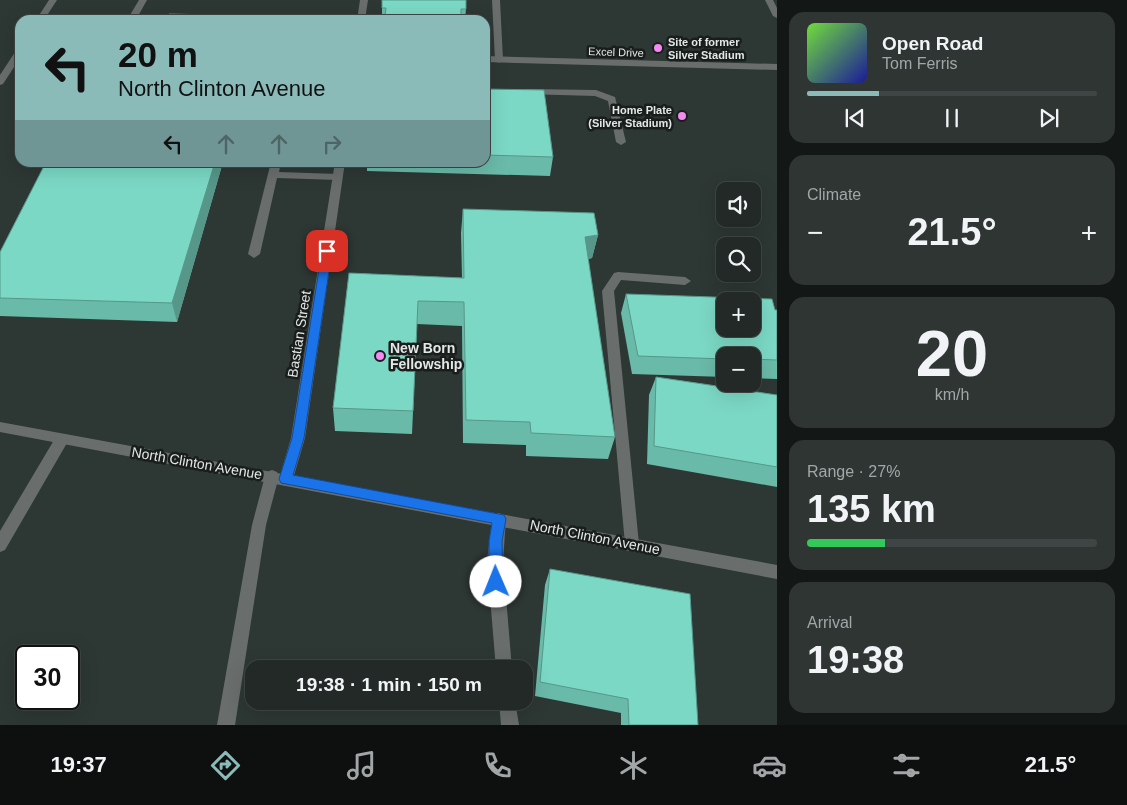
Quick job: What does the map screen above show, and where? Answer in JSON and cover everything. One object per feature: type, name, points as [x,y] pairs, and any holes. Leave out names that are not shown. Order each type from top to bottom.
[{"type":"street","points":[[43,15],[53,0]]},
{"type":"street","points":[[134,15],[143,0]]},
{"type":"street","points":[[362,15],[364,0]]},
{"type":"street","points":[[496,0],[498,60]]},
{"type":"street","points":[[769,0],[777,16]]},
{"type":"street","points":[[0,82],[15,59]]},
{"type":"street","name":"Excel Drive","points":[[490,59],[777,67]]},
{"type":"street","points":[[513,91],[596,93],[612,100],[621,142]]},
{"type":"street","points":[[254,254],[275,167]]},
{"type":"street","name":"Bastian Street","points":[[226,725],[259,525],[298,438],[339,167]]},
{"type":"street","points":[[273,175],[338,177]]},
{"type":"street","points":[[632,544],[608,291],[618,276],[684,281]]},
{"type":"street","name":"North Clinton Avenue","points":[[0,427],[777,572]]},
{"type":"street","points":[[0,545],[62,439]]},
{"type":"street","points":[[499,519],[495,561],[503,660]]},
{"type":"street","points":[[508,710],[510,725]]},
{"type":"building","points":[[382,0],[466,0],[466,9],[461,9],[461,15],[385,15],[386,8],[382,8]]},
{"type":"building","points":[[169,14],[214,15],[168,15]]},
{"type":"building","points":[[490,89],[544,90],[553,157],[490,155]]},
{"type":"building","points":[[43,167],[213,167],[172,303],[0,298],[0,252]]},
{"type":"building","points":[[463,209],[594,213],[598,235],[585,237],[615,437],[531,433],[530,422],[466,420],[464,302],[418,301],[413,411],[333,408],[349,273],[464,278]]},
{"type":"building","points":[[626,294],[716,297],[716,337],[761,337],[761,299],[772,299],[775,310],[777,310],[777,360],[761,359],[761,347],[716,347],[716,359],[638,356]]},
{"type":"building","points":[[656,377],[716,386],[716,392],[757,392],[777,395],[777,467],[654,446]]},
{"type":"building","points":[[550,569],[690,594],[698,725],[629,725],[628,699],[540,682]]},
{"type":"place","name":"Site of former Silver Stadium","points":[[658,48]]},
{"type":"place","name":"Home Plate (Silver Stadium)","points":[[682,116]]},
{"type":"place","name":"New Born Fellowship","points":[[380,356]]},
{"type":"route","points":[[327,251],[298,438],[292,464],[286,479],[499,519],[495,561],[496,582]]}]
